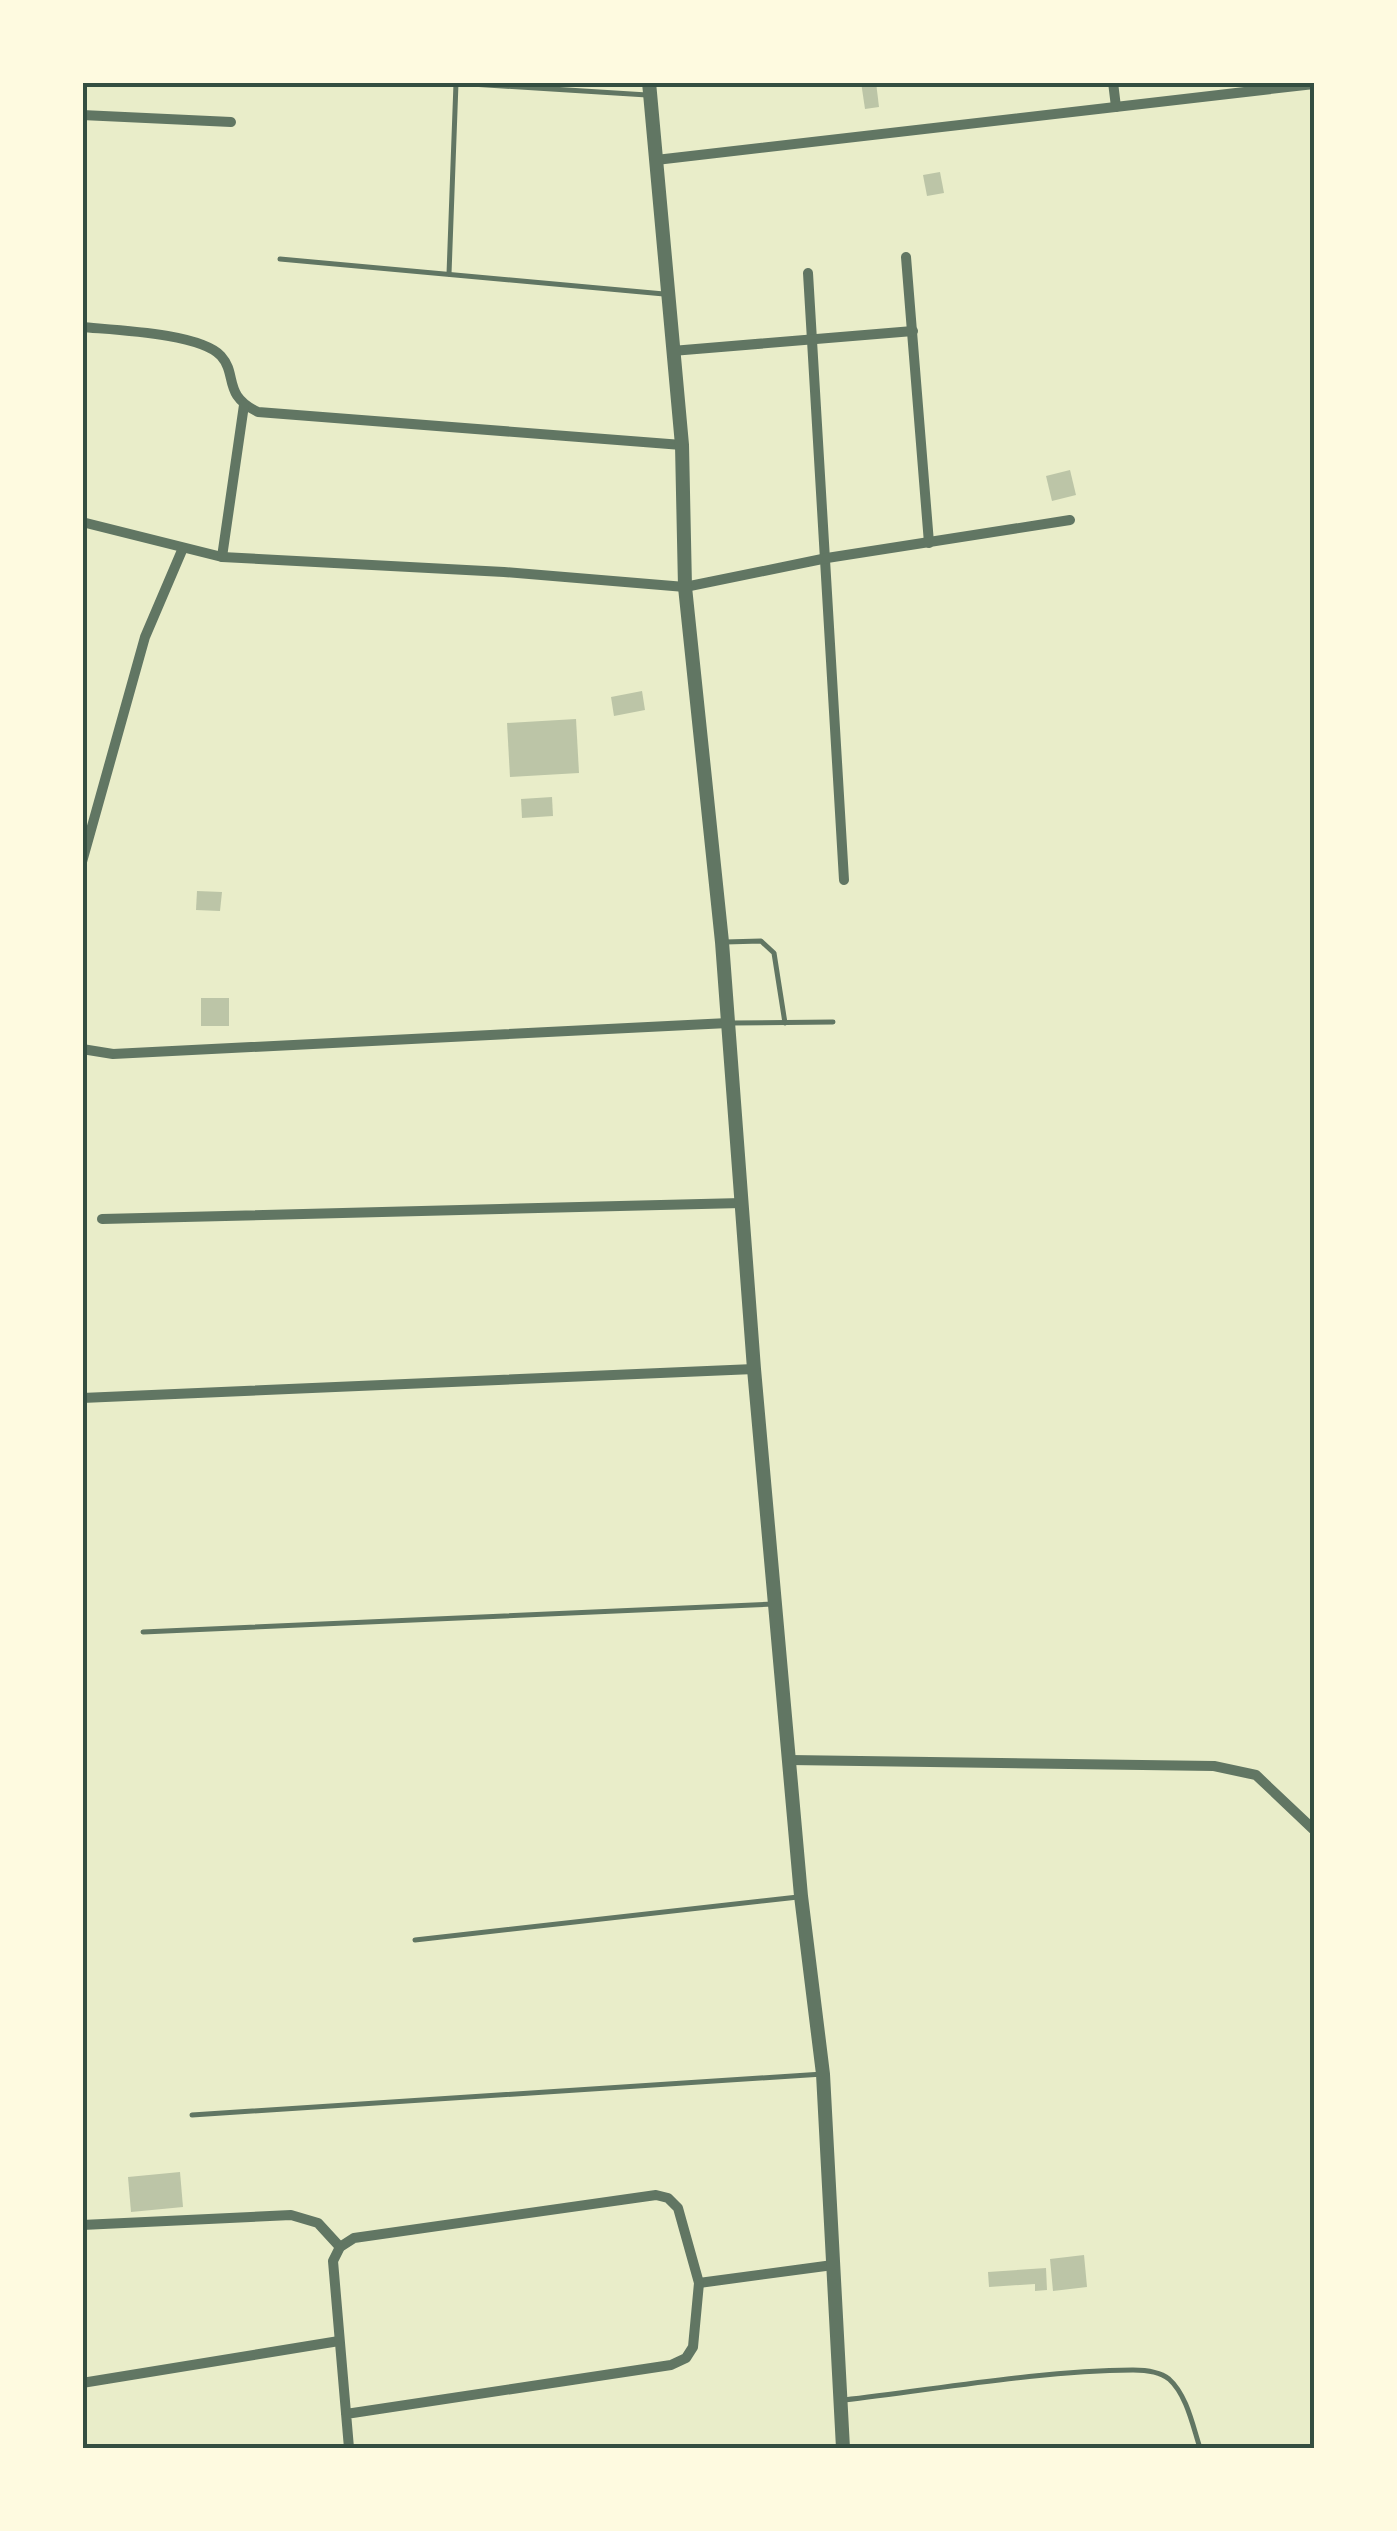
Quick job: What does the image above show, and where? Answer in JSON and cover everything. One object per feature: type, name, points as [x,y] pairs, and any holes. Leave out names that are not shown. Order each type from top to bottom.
[{"type":"street","points":[[1113,82],[1116,107]]},
{"type":"street","points":[[656,160],[1314,84]]},
{"type":"street","points":[[649,89],[682,445],[685,587],[722,942],[754,1369],[802,1896],[823,2074],[844,2448]]},
{"type":"street","points":[[82,115],[231,122]]},
{"type":"street","points":[[906,257],[929,544]]},
{"type":"street","points":[[808,272],[844,880]]},
{"type":"street","points":[[82,327],[154,334],[207,346],[223,357],[232,388],[244,406],[258,412],[682,445]]},
{"type":"street","points":[[672,351],[913,331]]},
{"type":"street","points":[[222,558],[244,406]]},
{"type":"street","points":[[82,522],[222,558],[504,572],[685,587],[827,558],[1070,520]]},
{"type":"street","points":[[82,862],[146,637],[183,548]]},
{"type":"street","points":[[82,1049],[113,1054],[728,1022]]},
{"type":"street","points":[[102,1219],[742,1203]]},
{"type":"street","points":[[82,1398],[754,1369]]},
{"type":"street","points":[[790,1760],[1214,1766],[1256,1775],[1314,1830]]},
{"type":"street","points":[[346,2414],[671,2365],[686,2358],[694,2347],[700,2283],[678,2208],[668,2198],[656,2195],[354,2238],[340,2247],[333,2261],[339,2341],[349,2448]]},
{"type":"street","points":[[82,2225],[290,2215],[318,2223],[340,2247]]},
{"type":"street","points":[[700,2283],[833,2264]]},
{"type":"street","points":[[82,2382],[339,2341]]},
{"type":"lane","points":[[440,82],[649,89]]},
{"type":"lane","points":[[449,274],[456,84]]},
{"type":"lane","points":[[280,259],[667,294]]},
{"type":"lane","points":[[722,942],[761,942],[774,953],[785,1023]]},
{"type":"lane","points":[[728,1022],[833,1022]]},
{"type":"lane","points":[[143,1632],[776,1604]]},
{"type":"lane","points":[[415,1940],[802,1896]]},
{"type":"lane","points":[[192,2115],[823,2074]]},
{"type":"lane","points":[[841,2400],[1044,2377],[1155,2372],[1170,2380],[1184,2402],[1200,2448]]},
{"type":"building","points":[[861,82],[876,82],[879,107],[865,109]]},
{"type":"building","points":[[940,172],[944,193],[927,196],[923,175]]},
{"type":"building","points":[[1070,470],[1076,495],[1052,501],[1046,476]]},
{"type":"building","points":[[642,691],[645,710],[614,716],[611,697]]},
{"type":"building","points":[[576,719],[579,773],[510,777],[507,723]]},
{"type":"building","points":[[552,797],[553,816],[522,818],[521,799]]},
{"type":"building","points":[[197,891],[222,892],[220,911],[196,910]]},
{"type":"building","points":[[201,998],[229,998],[229,1026],[201,1026]]},
{"type":"building","points":[[180,2172],[183,2207],[131,2212],[128,2177]]},
{"type":"building","points":[[1084,2255],[1087,2287],[1053,2291],[1050,2259]]},
{"type":"building","points":[[1046,2268],[1047,2290],[1035,2291],[1035,2284],[989,2287],[988,2272]]}]
